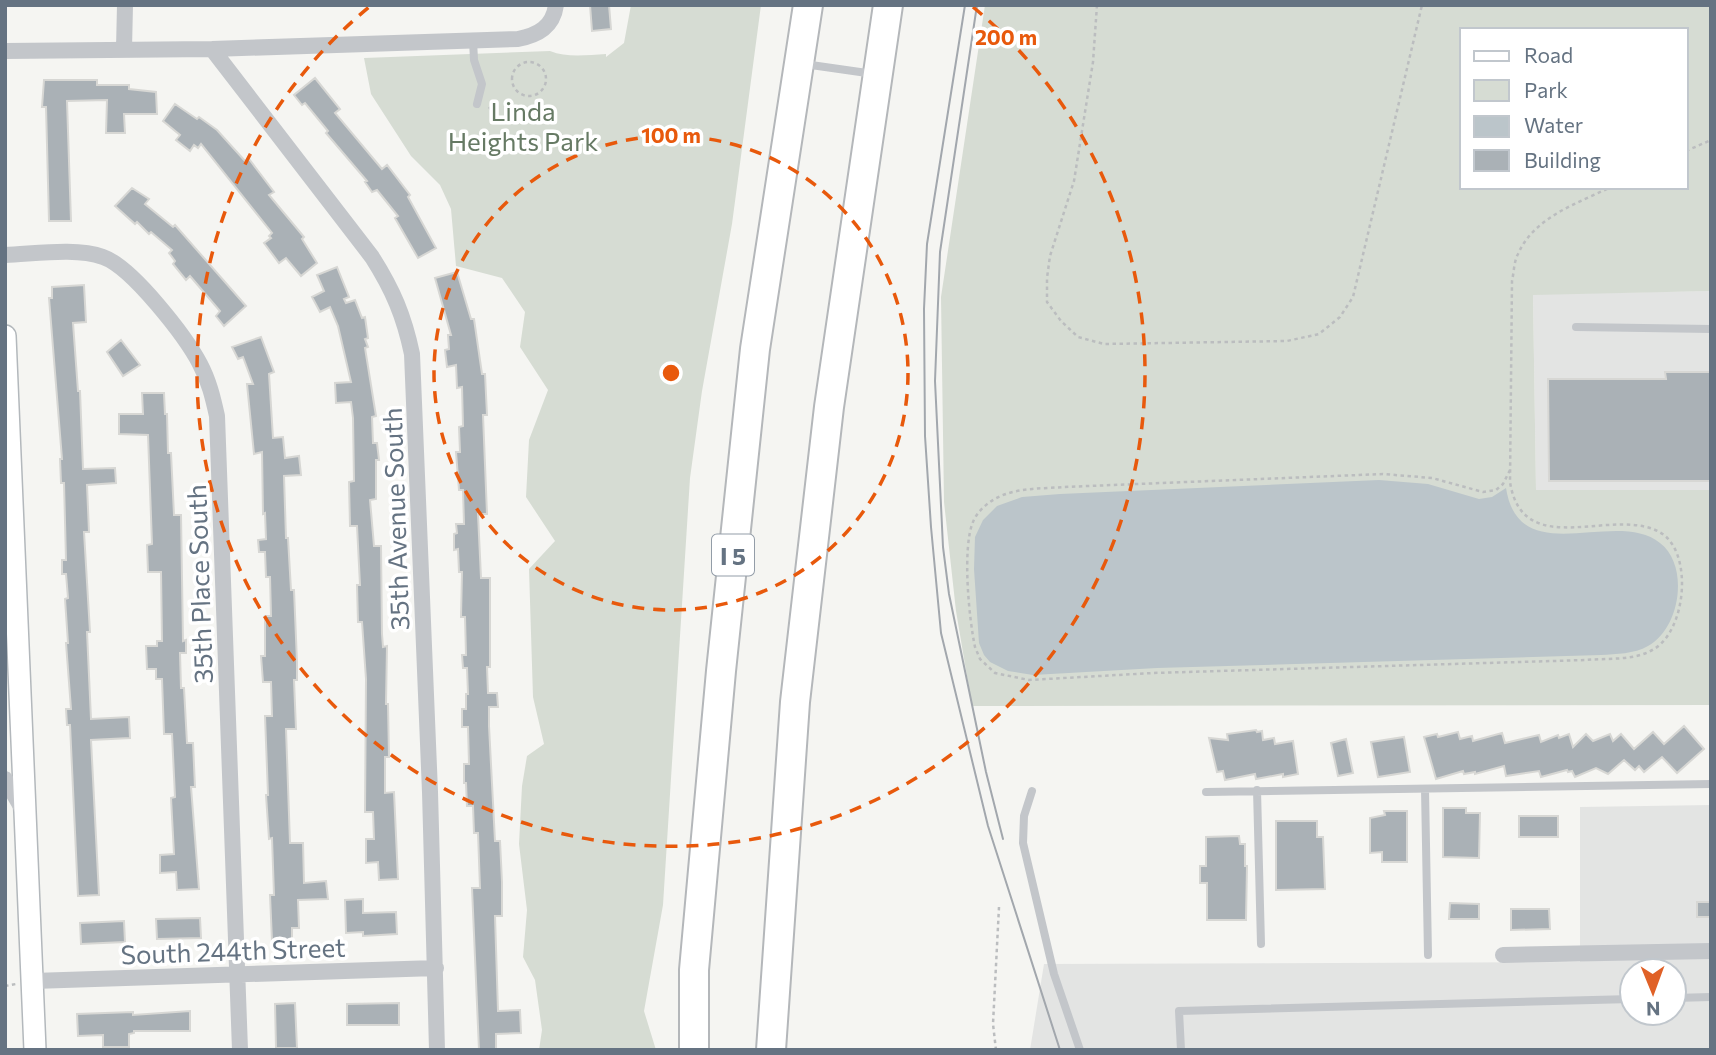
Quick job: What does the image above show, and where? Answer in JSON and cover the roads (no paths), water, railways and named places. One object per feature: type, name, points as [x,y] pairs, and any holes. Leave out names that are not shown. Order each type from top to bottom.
[{"type":"highway","name":"I 5","points":[[694,1050],[694,970],[721,671],[755,349],[808,5]]},
{"type":"highway","points":[[771,1050],[795,702],[830,407],[888,5]]},
{"type":"main road","points":[[5,336],[8,462],[35,1050]]},
{"type":"street","points":[[124,49],[125,5]]},
{"type":"street","points":[[5,51],[212,48],[530,36],[549,25],[556,5]]},
{"type":"street","name":"35th Avenue South","points":[[212,48],[372,257],[391,287],[404,319],[412,354],[438,1050]]},
{"type":"street","name":"35th Place South","points":[[5,255],[87,253],[102,256],[115,263],[143,290],[176,330],[199,362],[211,387],[217,416],[240,1050]]},
{"type":"street","points":[[5,779],[24,811]]},
{"type":"street","points":[[1503,955],[1711,951]]},
{"type":"street","name":"South 244th Street","points":[[33,981],[436,968]]},
{"type":"lane","points":[[473,40],[474,60],[482,85],[477,104]]},
{"type":"lane","points":[[799,63],[877,74]]},
{"type":"lane","points":[[1576,327],[1711,329]]},
{"type":"lane","points":[[1206,792],[1711,785]]},
{"type":"lane","points":[[1425,789],[1429,955]]},
{"type":"lane","points":[[1257,790],[1261,944]]},
{"type":"lane","points":[[1032,791],[1024,816],[1023,843],[1055,974],[1080,1050]]},
{"type":"lane","points":[[1688,998],[1711,997]]},
{"type":"lane","points":[[1181,1050],[1179,1011],[1618,999]]},
{"type":"water","points":[[1379,480],[1428,484],[1479,499],[1492,497],[1506,488],[1515,513],[1529,527],[1549,533],[1571,534],[1619,531],[1641,534],[1660,543],[1669,553],[1678,581],[1674,612],[1668,626],[1659,638],[1643,649],[1601,655],[1157,668],[1033,675],[1008,671],[990,662],[984,655],[979,643],[974,569],[975,537],[983,520],[997,506],[1022,497],[1060,494]]},
{"type":"tram line","points":[[965,5],[927,244],[924,309],[925,436],[931,527],[941,633],[988,826],[1060,1050]]},
{"type":"tram line","points":[[977,5],[940,252],[935,381],[943,547],[949,594],[986,772],[1003,839]]},
{"type":"park label","name":"Linda Heights Park","points":[[523,125]]}]
